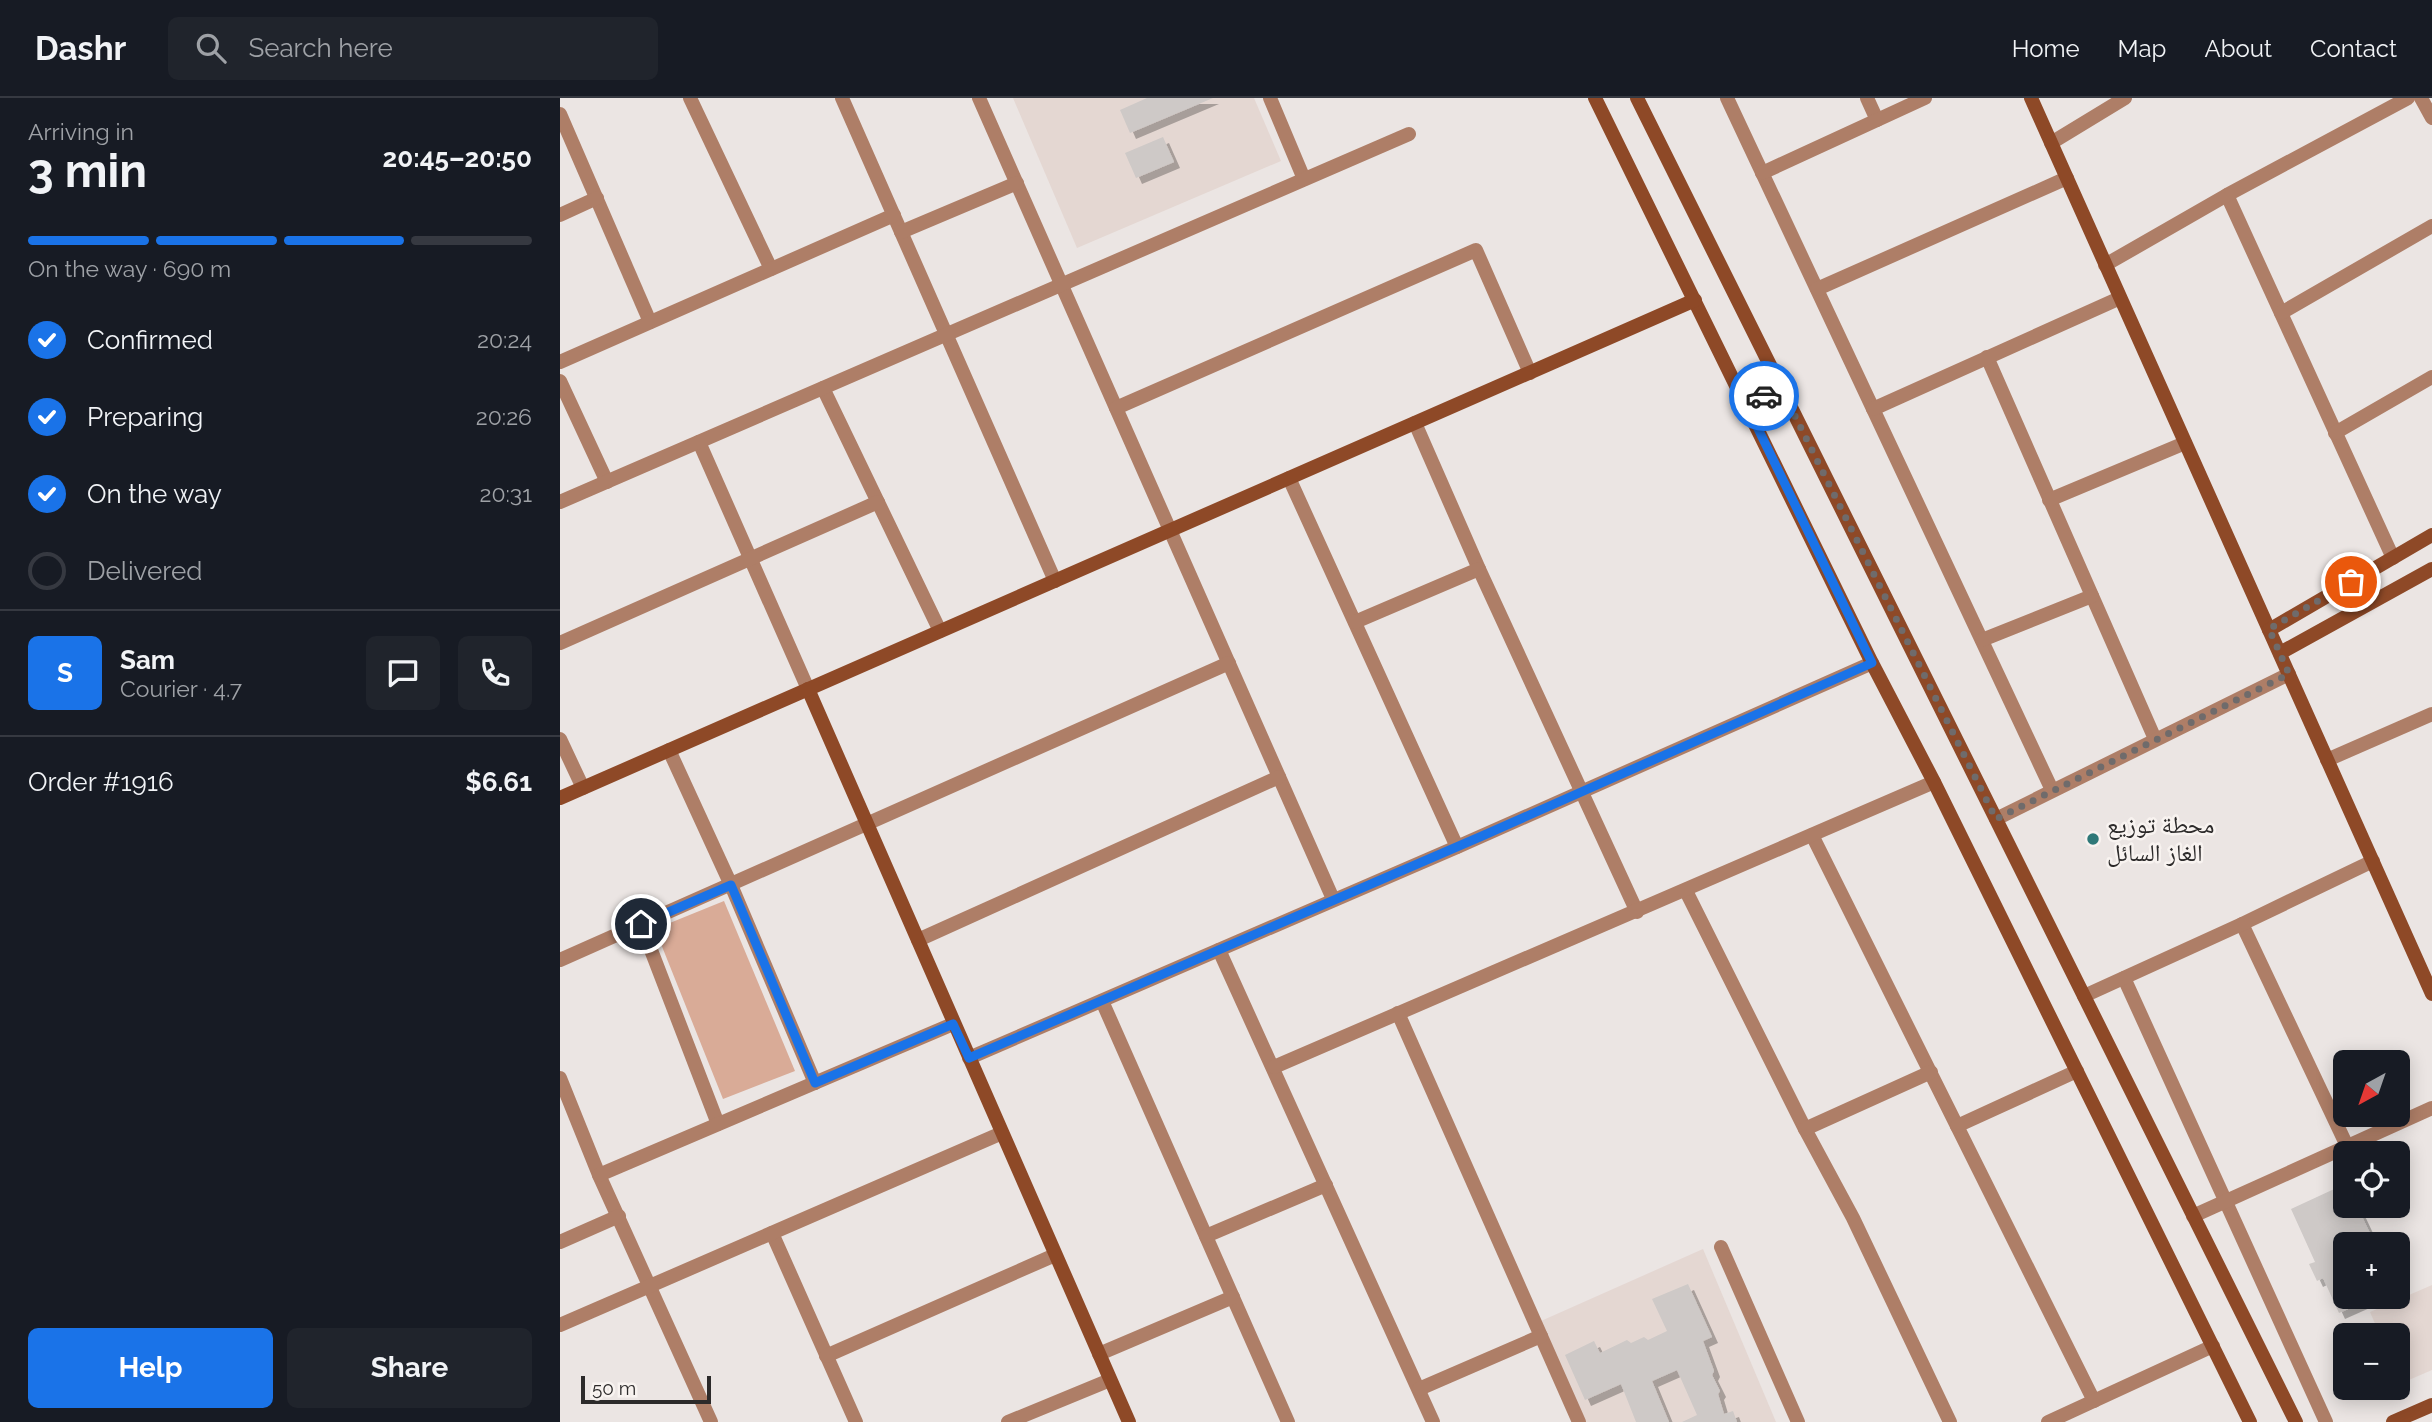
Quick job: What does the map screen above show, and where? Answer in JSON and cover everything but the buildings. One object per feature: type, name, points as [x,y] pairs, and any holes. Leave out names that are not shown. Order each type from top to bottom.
[{"type":"street","points":[[690,98],[771,269]]},
{"type":"street","points":[[842,98],[1055,581]]},
{"type":"street","points":[[980,98],[1333,899]]},
{"type":"street","points":[[1270,98],[1304,179]]},
{"type":"street","points":[[1595,98],[1872,663],[1934,782],[2250,1422]]},
{"type":"street","points":[[1637,98],[2296,1422]]},
{"type":"street","points":[[1727,98],[2052,790]]},
{"type":"street","points":[[1867,98],[1877,120]]},
{"type":"street","points":[[1762,173],[1925,98]]},
{"type":"street","points":[[2031,98],[2432,994]]},
{"type":"street","points":[[2051,143],[2125,98]]},
{"type":"street","points":[[2105,265],[2227,195],[2408,98]]},
{"type":"street","points":[[2421,98],[2432,118]]},
{"type":"street","points":[[560,114],[650,322]]},
{"type":"street","points":[[560,502],[1409,134]]},
{"type":"street","points":[[1816,289],[2067,178]]},
{"type":"street","points":[[901,232],[1017,183]]},
{"type":"street","points":[[2227,195],[2393,558]]},
{"type":"street","points":[[560,215],[597,198]]},
{"type":"street","points":[[560,362],[894,215]]},
{"type":"street","points":[[2281,313],[2432,226]]},
{"type":"street","points":[[1116,408],[1476,250],[1530,373]]},
{"type":"street","points":[[1873,408],[2120,298]]},
{"type":"street","points":[[560,797],[1695,300]]},
{"type":"street","points":[[1987,357],[2155,739]]},
{"type":"street","points":[[2335,433],[2432,377]]},
{"type":"street","points":[[560,381],[607,482]]},
{"type":"street","points":[[823,388],[940,631]]},
{"type":"street","points":[[1746,404],[1781,388]]},
{"type":"street","points":[[1415,423],[1637,912]]},
{"type":"street","points":[[699,442],[1129,1422]]},
{"type":"street","points":[[2049,500],[2185,443]]},
{"type":"street","points":[[1289,478],[1457,847]]},
{"type":"street","points":[[560,643],[878,502]]},
{"type":"street","points":[[2269,629],[2432,535]]},
{"type":"street","points":[[1355,622],[1479,569]]},
{"type":"street","points":[[2280,653],[2432,569]]},
{"type":"street","points":[[1982,640],[2092,596]]},
{"type":"street","points":[[560,960],[1229,663]]},
{"type":"street","points":[[969,1058],[1583,792],[1872,663]]},
{"type":"street","points":[[1996,819],[2289,674]]},
{"type":"street","points":[[2327,760],[2432,714]]},
{"type":"street","points":[[560,739],[583,788]]},
{"type":"street","points":[[668,750],[731,885],[815,1083]]},
{"type":"street","points":[[918,940],[1279,777]]},
{"type":"street","points":[[1274,1067],[1934,782]]},
{"type":"street","points":[[1812,835],[2094,1401]]},
{"type":"street","points":[[2084,996],[2372,861]]},
{"type":"street","points":[[1686,891],[1805,1129],[1853,1218],[1950,1422]]},
{"type":"street","points":[[641,924],[718,1124]]},
{"type":"street","points":[[2242,924],[2345,1141]]},
{"type":"street","points":[[1219,950],[1433,1422]]},
{"type":"street","points":[[2124,978],[2326,1422]]},
{"type":"street","points":[[1102,1000],[1288,1422]]},
{"type":"street","points":[[1398,1013],[1579,1422]]},
{"type":"street","points":[[599,1175],[953,1024]]},
{"type":"street","points":[[1805,1129],[1931,1072]]},
{"type":"street","points":[[1957,1126],[2077,1072]]},
{"type":"street","points":[[560,1078],[599,1175],[711,1422]]},
{"type":"street","points":[[2358,1141],[2432,1108]]},
{"type":"street","points":[[560,1325],[1002,1133]]},
{"type":"street","points":[[2193,1216],[2333,1152]]},
{"type":"street","points":[[1206,1236],[1326,1185]]},
{"type":"street","points":[[560,1242],[619,1216]]},
{"type":"street","points":[[772,1233],[856,1422]]},
{"type":"street","points":[[1721,1247],[1798,1422]]},
{"type":"street","points":[[827,1356],[1055,1255]]},
{"type":"street","points":[[1099,1354],[1233,1297]]},
{"type":"street","points":[[1419,1389],[1541,1336]]},
{"type":"street","points":[[2048,1422],[2213,1346]]},
{"type":"street","points":[[1008,1422],[1110,1380]]},
{"type":"street","points":[[2393,1422],[2432,1405]]},
{"type":"shaded area","points":[[1013,98],[1254,98],[1281,161],[1077,248]]},
{"type":"shaded area","points":[[724,901],[795,1071],[723,1099],[655,929]]},
{"type":"shaded area","points":[[1703,1249],[1776,1422],[1586,1422],[1541,1321]]},
{"type":"shaded area","points":[[2432,1285],[2432,1370],[2410,1380],[2410,1323],[2375,1323],[2370,1312],[2377,1309],[2410,1309],[2410,1295]]},
{"type":"way so far","points":[[1764,396],[1781,388],[1996,819],[2289,674],[2269,629],[2351,582]]},
{"type":"place","name":"محطة توزيع الغاز السائل","points":[[2093,839]]},
{"type":"route","points":[[641,924],[731,885],[815,1083],[953,1024],[969,1058],[1482,836],[1872,663],[1746,404],[1764,396]]}]
